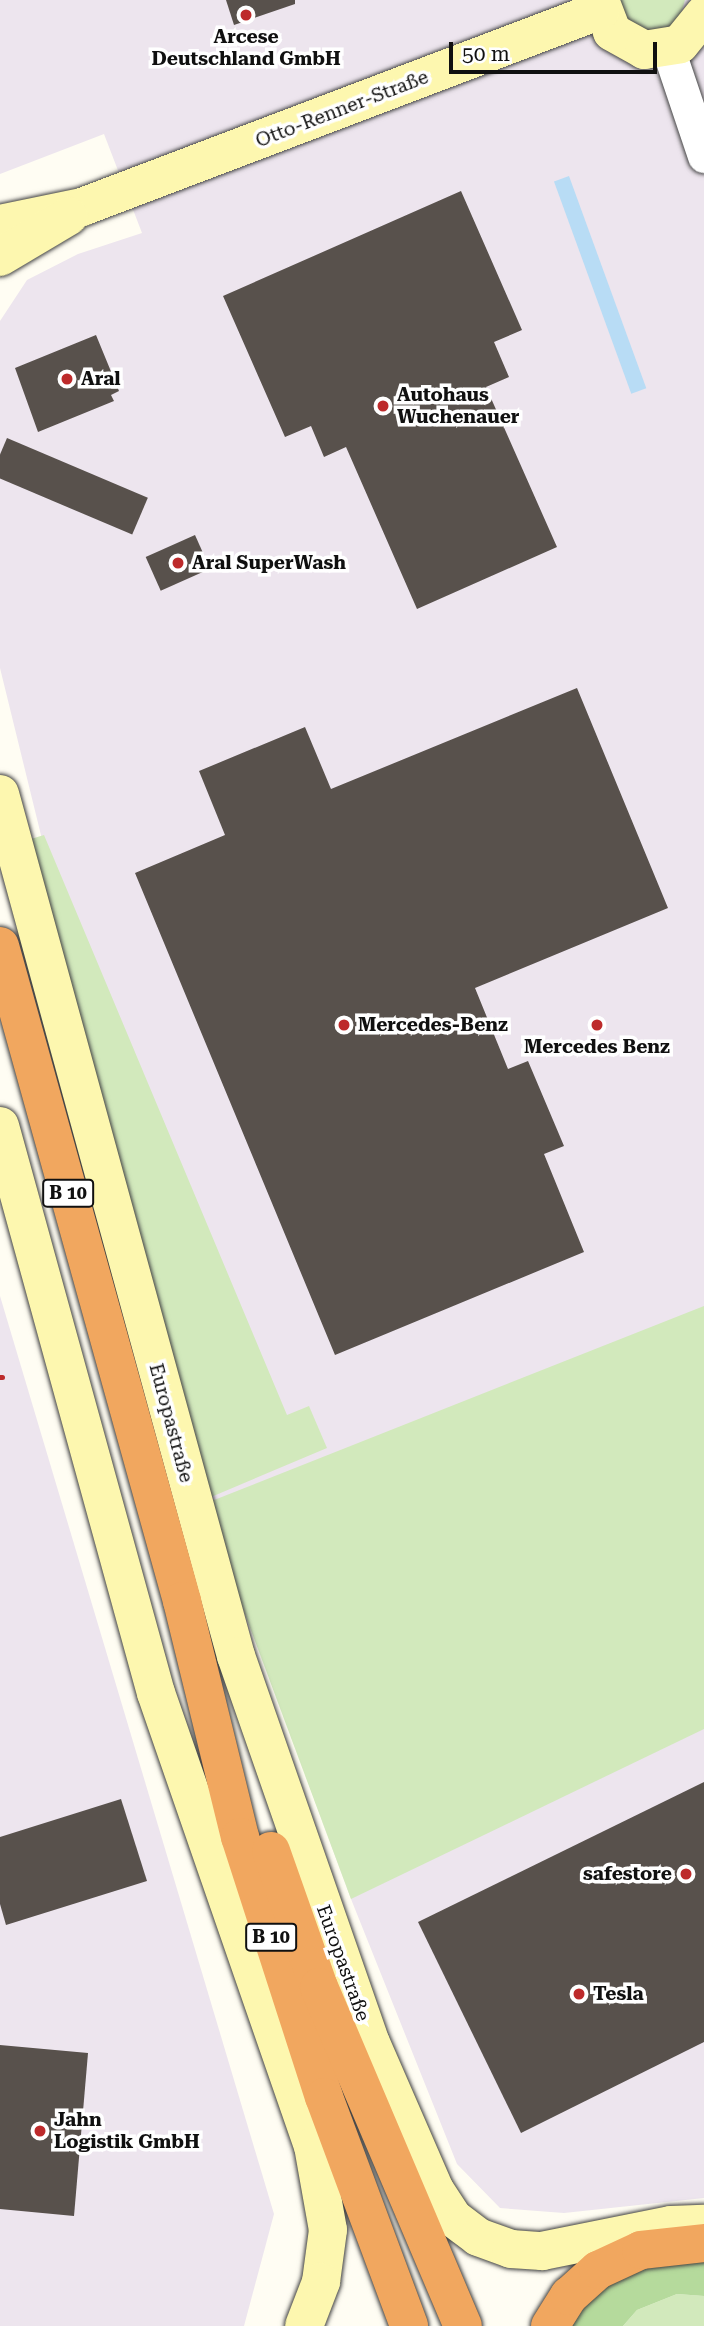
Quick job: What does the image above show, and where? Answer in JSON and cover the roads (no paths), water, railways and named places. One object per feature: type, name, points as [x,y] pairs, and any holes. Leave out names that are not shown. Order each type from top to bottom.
[{"type":"highway","name":"Europastraße","points":[[0,946],[182,1601],[244,1850],[383,2266],[409,2326]]},
{"type":"highway","name":"Europastraße","points":[[182,1601],[319,1987],[463,2326]]},
{"type":"highway","points":[[371,2043],[446,2284]]},
{"type":"highway","name":"B 10","points":[[289,2064],[383,2266]]},
{"type":"highway","points":[[550,2326],[569,2296],[598,2270],[641,2250],[704,2243]]},
{"type":"street","name":"Otto-Renner-Straße","points":[[1,250],[82,207],[600,5],[621,40],[643,50],[668,49]]},
{"type":"street","points":[[704,14],[691,36],[668,49],[704,156]]},
{"type":"street","name":"Europastraße","points":[[0,794],[236,1656],[371,2043],[435,2190],[453,2218],[478,2237],[511,2249],[542,2250],[671,2225],[704,2224]]},
{"type":"street","name":"B 10","points":[[0,1126],[156,1693],[289,2064]]},
{"type":"street","points":[[289,2064],[313,2146],[328,2230],[321,2282],[304,2326]]},
{"type":"water","points":[[569,176],[646,388],[631,394],[554,181]]},
{"type":"place","name":"Arcese Deutschland GmbH","points":[[246,15]]},
{"type":"place","name":"Aral","points":[[67,379]]},
{"type":"place","name":"Autohaus Wuchenauer","points":[[383,406]]},
{"type":"place","name":"Aral SuperWash","points":[[178,563]]},
{"type":"place","name":"Mercedes-Benz","points":[[344,1025]]},
{"type":"place","name":"Mercedes Benz","points":[[597,1025]]},
{"type":"place","name":"safestore","points":[[686,1874]]},
{"type":"place","name":"Tesla","points":[[579,1994]]},
{"type":"place","name":"Jahn Logistik GmbH","points":[[40,2131]]}]
